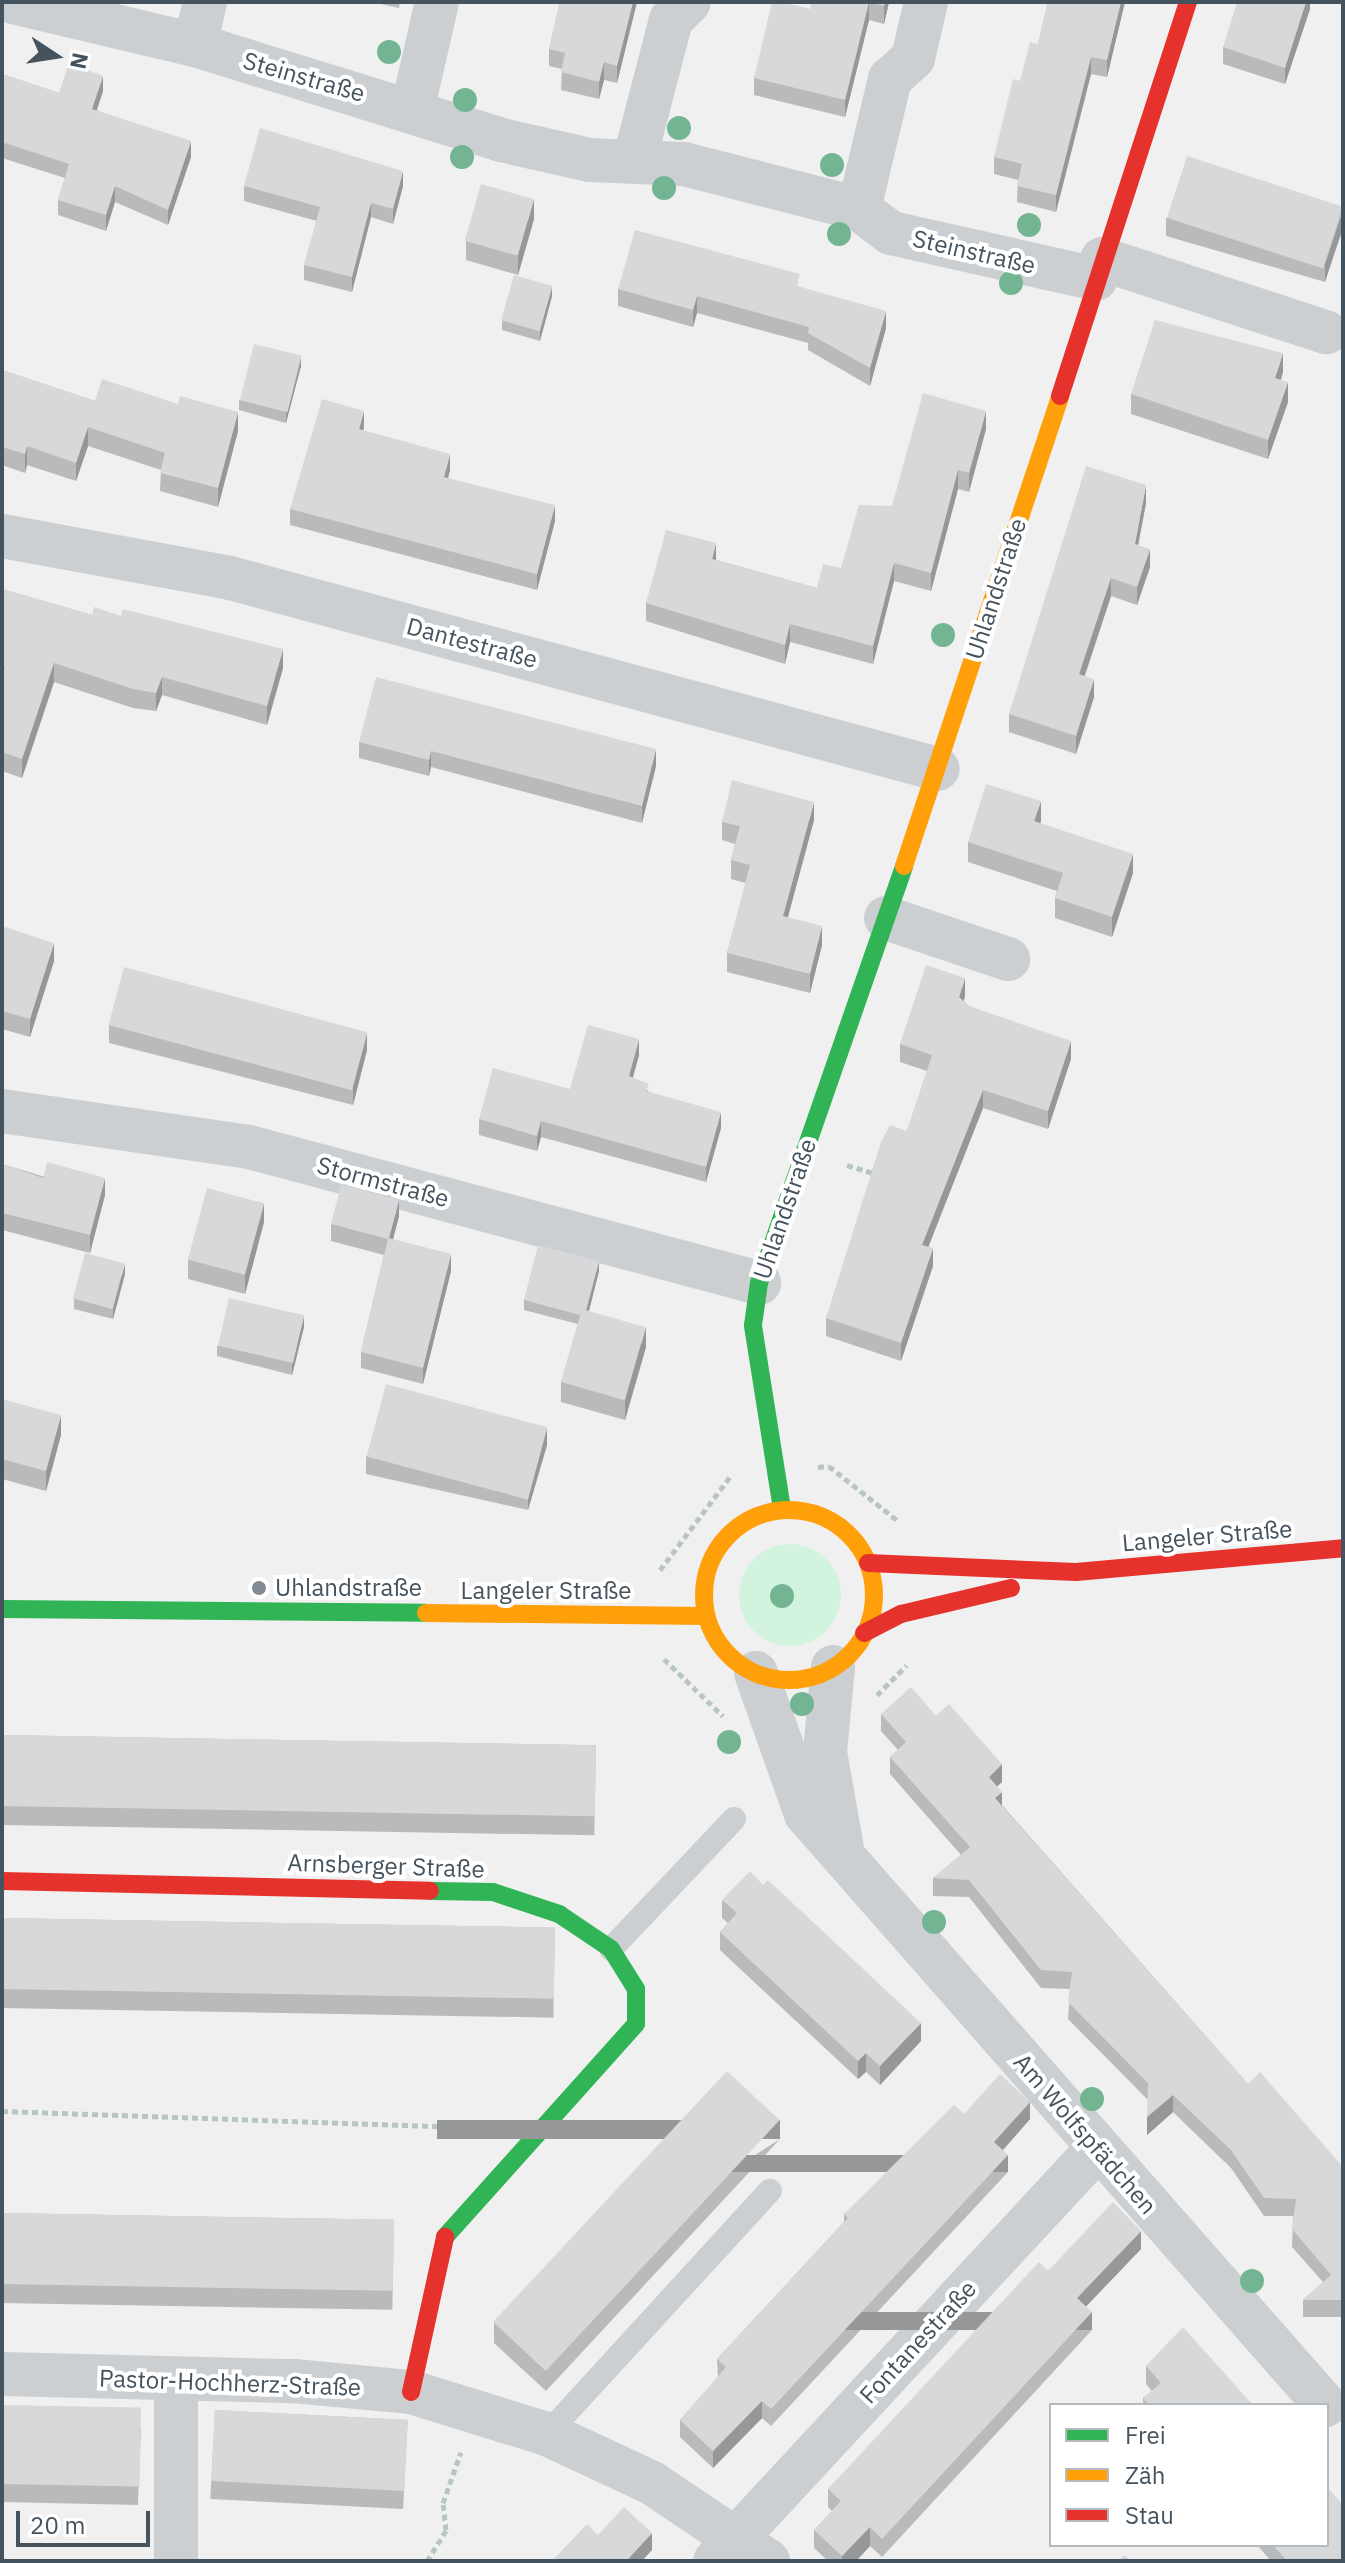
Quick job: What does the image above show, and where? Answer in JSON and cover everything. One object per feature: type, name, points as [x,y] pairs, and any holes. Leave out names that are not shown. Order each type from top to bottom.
[{"type":"street","name":"Steinstraße","points":[[13,2],[195,45],[412,111],[590,160],[635,158],[859,209],[891,233],[1099,269]]},
{"type":"street","points":[[195,45],[205,2]]},
{"type":"street","points":[[412,111],[437,2]]},
{"type":"street","points":[[635,158],[671,20],[689,2]]},
{"type":"street","points":[[859,209],[890,79],[913,58],[926,2]]},
{"type":"street","name":"Uhlandstraße","points":[[782,1509],[753,1325],[759,1283],[938,769],[1188,2]]},
{"type":"street","points":[[1099,269],[1326,332]]},
{"type":"street","name":"Dantestraße","points":[[2,536],[230,578],[938,769]]},
{"type":"street","points":[[886,918],[1008,959]]},
{"type":"street","name":"Stormstraße","points":[[2,1111],[249,1147],[759,1283]]},
{"type":"street","points":[[782,1509],[833,1522],[868,1563],[874,1598],[864,1633],[833,1667],[808,1678],[756,1673],[724,1651],[706,1616],[708,1567],[720,1545],[736,1528],[782,1509]]},
{"type":"street","name":"Langeler Straße","points":[[868,1563],[1076,1572],[1343,1548]]},
{"type":"street","name":"Langeler Straße","points":[[864,1633],[901,1614],[1076,1572]]},
{"type":"street","name":"Langeler Straße","points":[[2,1609],[706,1616]]},
{"type":"street","points":[[833,1667],[825,1752],[846,1862]]},
{"type":"street","name":"Am Wolfspfädchen","points":[[756,1673],[772,1702],[795,1792],[846,1862],[1323,2403]]},
{"type":"street","name":"Arnsberger Straße","points":[[2,1881],[493,1892],[559,1914],[611,1949],[636,1989],[636,2024],[518,2159],[445,2236],[411,2392]]},
{"type":"street","name":"Fontanestraße","points":[[741,2552],[1098,2148]]},
{"type":"street","name":"Pastor-Hochherz-Straße","points":[[2,2374],[176,2382],[294,2381],[411,2392],[485,2412],[547,2434],[652,2483],[741,2552]]},
{"type":"street","points":[[176,2382],[176,2561]]},
{"type":"street","name":"Am Wolfspfädchen","points":[[1329,2409],[1343,2425]]},
{"type":"lane","points":[[611,1949],[734,1819]]},
{"type":"lane","points":[[547,2434],[770,2191]]},
{"type":"path","points":[[2,2111],[478,2124],[518,2159]]},
{"type":"path","points":[[427,2561],[446,2530],[451,2469],[485,2412]]},
{"type":"green space","points":[[790,1544],[809,1548],[826,1559],[837,1576],[841,1595],[837,1614],[826,1631],[809,1642],[790,1646],[771,1642],[754,1631],[743,1614],[739,1595],[743,1576],[754,1559],[771,1548]]},
{"type":"building","points":[[560,2],[633,2],[617,66],[604,62],[599,82],[561,72],[565,53],[549,49]]},
{"type":"building","points":[[772,2],[811,9],[812,2],[869,2],[845,100],[754,78]]},
{"type":"building","points":[[1048,2],[1121,2],[1107,60],[1091,57],[1056,195],[1017,186],[1022,164],[994,157],[1013,79],[1020,81],[1030,42],[1038,44]]},
{"type":"building","points":[[1237,2],[1306,2],[1285,68],[1223,47]]},
{"type":"building","points":[[69,63],[103,76],[92,109],[191,141],[168,210],[115,186],[106,215],[58,200],[69,164],[2,142],[2,74],[59,93]]},
{"type":"building","points":[[260,128],[403,171],[393,209],[371,203],[352,277],[304,265],[320,207],[244,186]]},
{"type":"building","points":[[1187,156],[1343,207],[1323,268],[1167,218]]},
{"type":"building","points":[[481,184],[534,199],[518,256],[465,241]]},
{"type":"building","points":[[635,230],[800,274],[797,286],[886,311],[870,368],[808,333],[809,327],[697,296],[693,310],[618,289]]},
{"type":"building","points":[[514,275],[552,286],[539,331],[501,320]]},
{"type":"building","points":[[1155,320],[1283,353],[1275,378],[1288,382],[1268,440],[1131,394]]},
{"type":"building","points":[[254,344],[302,356],[288,412],[240,400]]},
{"type":"building","points":[[2,370],[95,401],[102,379],[178,404],[180,396],[238,412],[218,488],[160,473],[165,453],[88,427],[76,463],[27,446],[25,454],[2,447]]},
{"type":"building","points":[[923,393],[986,411],[969,473],[958,470],[931,573],[894,563],[873,646],[790,624],[785,645],[646,603],[666,530],[716,543],[712,559],[817,588],[823,564],[841,568],[859,505],[892,506]]},
{"type":"building","points":[[322,399],[364,411],[359,429],[450,454],[444,477],[555,505],[537,574],[290,509]]},
{"type":"building","points":[[1086,466],[1146,485],[1135,544],[1150,549],[1137,587],[1111,578],[1079,674],[1094,679],[1076,736],[1009,714]]},
{"type":"building","points":[[2,589],[92,615],[94,607],[121,616],[123,609],[283,649],[267,706],[162,677],[156,693],[133,689],[54,663],[22,759],[2,752],[2,676],[5,667],[2,666]]},
{"type":"building","points":[[376,677],[656,749],[642,806],[431,751],[429,760],[359,742]]},
{"type":"building","points":[[732,780],[814,802],[783,916],[822,926],[810,974],[727,953],[750,865],[731,860],[740,826],[722,822]]},
{"type":"building","points":[[986,784],[1041,801],[1034,821],[1133,854],[1112,917],[1055,898],[1063,873],[968,842]]},
{"type":"building","points":[[2,926],[54,943],[30,1019],[2,1011]]},
{"type":"building","points":[[926,965],[965,978],[959,997],[969,1006],[1071,1041],[1048,1111],[983,1090],[922,1245],[933,1248],[901,1343],[826,1318],[881,1142],[890,1125],[907,1131],[932,1055],[900,1044]]},
{"type":"building","points":[[124,967],[367,1032],[352,1090],[108,1025]]},
{"type":"building","points":[[588,1025],[639,1039],[629,1076],[649,1084],[646,1091],[721,1112],[706,1167],[541,1121],[537,1136],[479,1119],[493,1068],[570,1089]]},
{"type":"building","points":[[47,1162],[105,1178],[90,1235],[2,1213],[2,1164],[43,1178]]},
{"type":"building","points":[[341,1185],[399,1200],[389,1238],[451,1254],[423,1368],[361,1352],[388,1239],[331,1224]]},
{"type":"building","points":[[207,1188],[264,1203],[245,1275],[188,1259]]},
{"type":"building","points":[[538,1245],[599,1261],[586,1310],[582,1309],[580,1315],[524,1300]]},
{"type":"building","points":[[85,1253],[125,1264],[112,1309],[73,1298]]},
{"type":"building","points":[[229,1298],[304,1315],[293,1363],[218,1346]]},
{"type":"building","points":[[582,1309],[645,1327],[624,1400],[561,1382]]},
{"type":"building","points":[[386,1384],[547,1427],[528,1500],[367,1456]]},
{"type":"building","points":[[2,1399],[61,1415],[46,1471],[2,1459]]},
{"type":"building","points":[[911,1687],[936,1716],[949,1704],[1002,1764],[989,1777],[1002,1792],[995,1798],[1248,2084],[1260,2072],[1343,2167],[1343,2300],[1303,2300],[1331,2275],[1292,2229],[1296,2199],[1264,2198],[1231,2150],[1173,2095],[1147,2117],[1148,2083],[1068,2002],[1072,1972],[1041,1970],[969,1880],[933,1878],[970,1847],[890,1757],[906,1742],[881,1714]]},
{"type":"building","points":[[2,1735],[596,1745],[595,1816],[2,1806]]},
{"type":"building","points":[[750,1871],[763,1885],[768,1880],[921,2023],[880,2066],[866,2053],[858,2061],[720,1932],[737,1913],[722,1900]]},
{"type":"building","points":[[2,1918],[555,1928],[554,1999],[2,1989]]},
{"type":"building","points":[[727,2071],[780,2120],[546,2371],[493,2322]]},
{"type":"building","points":[[1000,2074],[1030,2102],[994,2142],[1008,2155],[771,2409],[762,2401],[713,2451],[680,2420],[726,2367],[717,2359],[848,2218],[844,2214],[954,2105],[964,2114]]},
{"type":"building","points":[[1113,2202],[1141,2231],[1077,2298],[1092,2312],[882,2539],[870,2527],[842,2556],[814,2530],[841,2501],[828,2489],[1039,2262],[1048,2271]]},
{"type":"building","points":[[2,2213],[394,2220],[393,2291],[2,2284]]},
{"type":"building","points":[[1183,2327],[1251,2403],[1147,2403],[1143,2398],[1161,2383],[1146,2366]]},
{"type":"building","points":[[2,2405],[141,2407],[140,2486],[2,2484]]},
{"type":"building","points":[[215,2410],[408,2420],[404,2491],[211,2481]]},
{"type":"building","points":[[1329,2489],[1343,2505],[1343,2561],[1287,2561],[1275,2547],[1329,2547]]},
{"type":"building","points":[[624,2507],[652,2533],[626,2561],[552,2561],[587,2524],[598,2535]]},
{"type":"traffic: fast","points":[[782,1509],[753,1325],[759,1283],[904,866]]},
{"type":"traffic: fast","points":[[2,1609],[426,1613]]},
{"type":"traffic: fast","points":[[430,1891],[493,1892],[559,1914],[611,1949],[636,1989],[636,2024],[445,2237]]},
{"type":"traffic: slow","points":[[904,866],[1060,396]]},
{"type":"traffic: slow","points":[[789,1510],[821,1517],[849,1535],[867,1563],[874,1595],[867,1627],[849,1655],[821,1673],[789,1680],[757,1673],[729,1655],[711,1627],[704,1595],[711,1563],[729,1535],[757,1517],[789,1510]]},
{"type":"traffic: slow","points":[[426,1613],[706,1616]]},
{"type":"traffic: jam","points":[[1060,396],[1188,2]]},
{"type":"traffic: jam","points":[[868,1563],[1076,1572],[1343,1548]]},
{"type":"traffic: jam","points":[[864,1633],[901,1614],[1011,1588]]},
{"type":"traffic: jam","points":[[2,1881],[430,1891]]},
{"type":"traffic: jam","points":[[411,2392],[445,2237]]},
{"type":"place","name":"Uhlandstraße","points":[[259,1588]]}]
